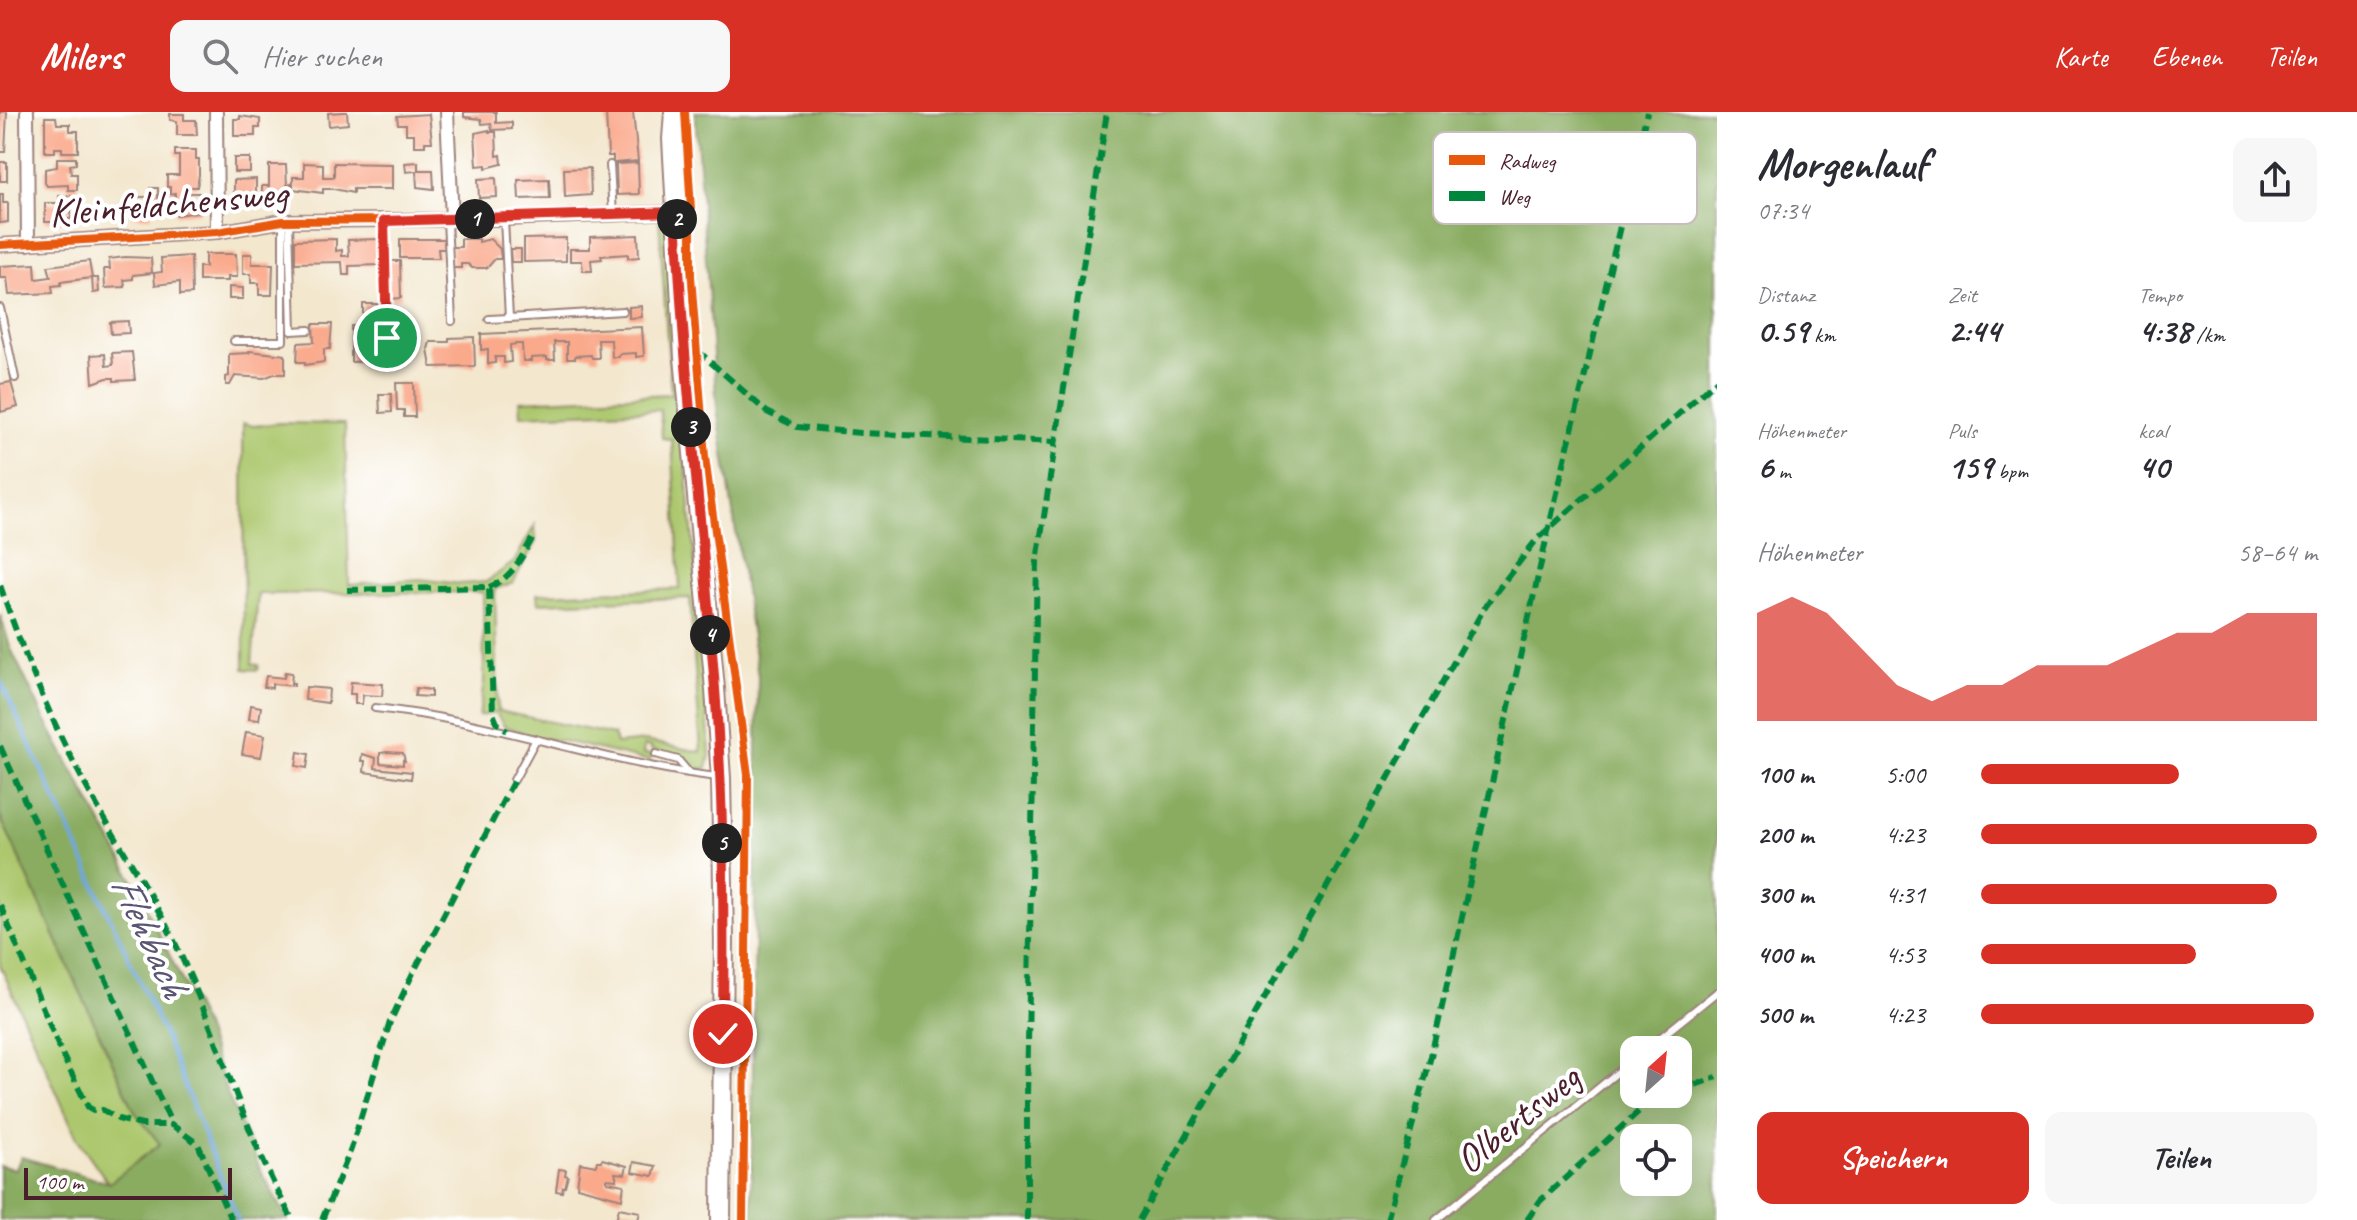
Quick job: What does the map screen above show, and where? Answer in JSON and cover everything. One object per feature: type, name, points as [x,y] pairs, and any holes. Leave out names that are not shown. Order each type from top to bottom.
[{"type":"main road","points":[[674,112],[672,139],[683,345],[721,778],[724,941],[721,1220]]},
{"type":"street","points":[[27,112],[28,244]]},
{"type":"street","points":[[216,112],[217,232]]},
{"type":"street","points":[[447,112],[450,219]]},
{"type":"street","name":"Kleinfeldchensweg","points":[[0,245],[217,232],[286,221],[504,219],[676,212]]},
{"type":"lane","points":[[610,165],[613,215]]},
{"type":"lane","points":[[450,219],[452,321]]},
{"type":"lane","points":[[504,219],[509,318]]},
{"type":"lane","points":[[286,221],[292,331],[309,330]]},
{"type":"lane","name":"Kleinfeldchensweg","points":[[234,341],[283,341],[286,221]]},
{"type":"lane","points":[[384,221],[387,338]]},
{"type":"lane","points":[[0,308],[15,378]]},
{"type":"lane","points":[[489,319],[623,311]]},
{"type":"lane","points":[[375,708],[476,724],[535,741],[721,778]]},
{"type":"lane","points":[[514,780],[535,741]]},
{"type":"lane","points":[[656,754],[678,760],[689,773]]},
{"type":"lane","points":[[1662,1036],[1717,992]]},
{"type":"lane","name":"Olbertsweg","points":[[1436,1220],[1620,1070]]},
{"type":"green space","points":[[695,112],[1717,112],[1717,1220],[751,1220],[758,676],[717,408]]},
{"type":"green space","points":[[659,220],[668,230],[710,755],[707,768],[697,769],[676,755],[651,750],[651,747],[644,746],[643,754],[654,755],[649,761],[537,738],[504,726],[496,713],[479,716],[484,681],[483,592],[258,594],[252,664],[259,665],[258,670],[244,669],[243,423],[253,426],[279,423],[345,424],[349,585],[420,579],[460,584],[486,582],[514,562],[535,525],[536,541],[513,583],[495,589],[498,711],[614,735],[616,744],[645,741],[701,752],[690,598],[538,603],[537,594],[680,589],[672,439],[662,438],[660,410],[521,415],[520,401],[671,394]]},
{"type":"green space","points":[[0,614],[11,649],[45,720],[133,880],[203,1024],[227,1093],[261,1171],[288,1220],[0,1220],[0,1166],[16,1169],[21,1157],[109,1183],[160,1144],[135,1112],[0,816]]},
{"type":"green space","points":[[0,816],[135,1112],[160,1144],[109,1184],[77,1138],[0,965]]},
{"type":"building","points":[[0,112],[7,112],[5,152],[0,152]]},
{"type":"building","points":[[347,112],[348,124],[329,126],[328,113]]},
{"type":"building","points":[[464,112],[496,112],[496,123],[512,122],[512,129],[492,130],[491,123],[482,124],[481,119],[464,117]]},
{"type":"building","points":[[606,112],[633,112],[638,161],[613,163],[613,156],[608,156]]},
{"type":"building","points":[[170,114],[184,114],[184,120],[196,120],[197,135],[177,135],[177,121],[170,120]]},
{"type":"building","points":[[429,114],[432,142],[414,146],[414,134],[406,134],[406,124],[398,124],[397,116]]},
{"type":"building","points":[[240,116],[260,119],[260,128],[255,128],[255,136],[234,136],[234,119],[240,119]]},
{"type":"building","points":[[45,117],[56,117],[57,124],[70,124],[70,131],[78,131],[78,152],[62,152],[62,148],[55,148],[55,152],[45,152]]},
{"type":"building","points":[[496,132],[497,156],[501,155],[502,164],[486,168],[486,165],[477,166],[475,133]]},
{"type":"building","points":[[175,150],[196,150],[199,175],[197,187],[189,187],[189,193],[199,193],[200,212],[175,215],[175,193],[170,194],[167,175],[179,175],[179,156],[175,156]]},
{"type":"building","points":[[57,158],[76,158],[76,164],[70,165],[71,174],[77,174],[77,190],[68,190],[68,185],[47,186],[45,183],[45,169],[57,167]]},
{"type":"building","points":[[234,158],[250,158],[250,172],[234,172]]},
{"type":"building","points":[[0,162],[7,162],[7,181],[0,181]]},
{"type":"building","points":[[418,162],[418,170],[433,170],[434,189],[417,187],[416,171],[406,172],[405,163]]},
{"type":"building","points":[[304,163],[323,164],[323,177],[334,177],[334,163],[392,164],[392,189],[353,189],[353,193],[323,189],[323,193],[293,189],[293,177],[304,177]]},
{"type":"building","points":[[638,163],[639,194],[617,195],[616,164]]},
{"type":"building","points":[[269,165],[286,165],[291,198],[282,195],[262,198],[262,186],[269,186]]},
{"type":"building","points":[[590,168],[591,195],[565,197],[564,169]]},
{"type":"building","points":[[496,178],[497,197],[479,198],[478,179]]},
{"type":"building","points":[[256,179],[256,198],[234,197],[234,180]]},
{"type":"building","points":[[549,179],[550,198],[519,199],[518,180]]},
{"type":"building","points":[[150,188],[158,188],[158,203],[151,203],[151,217],[133,216],[133,197],[150,197]]},
{"type":"building","points":[[0,194],[3,194],[3,203],[8,203],[8,222],[0,223]]},
{"type":"building","points":[[59,196],[71,196],[71,219],[45,222],[45,203],[59,203]]},
{"type":"building","points":[[638,235],[639,257],[628,258],[628,254],[601,256],[602,259],[591,260],[592,271],[583,271],[582,261],[570,261],[570,249],[590,249],[590,237]]},
{"type":"building","points":[[566,238],[566,261],[524,262],[524,239]]},
{"type":"building","points":[[336,239],[336,251],[342,250],[342,256],[349,256],[348,240],[378,239],[381,265],[349,266],[349,275],[343,275],[342,262],[295,263],[295,240]]},
{"type":"building","points":[[400,239],[444,239],[445,249],[438,249],[439,258],[400,258]]},
{"type":"building","points":[[461,239],[479,239],[479,242],[490,239],[500,249],[501,259],[495,259],[487,268],[461,264],[461,268],[452,268],[452,247],[461,247]]},
{"type":"building","points":[[510,249],[521,249],[521,262],[511,262]]},
{"type":"building","points":[[205,254],[236,254],[237,277],[228,277],[228,281],[199,281],[199,267],[205,267]]},
{"type":"building","points":[[243,254],[252,254],[252,264],[273,264],[272,295],[259,295],[259,283],[251,283],[251,274],[243,274]]},
{"type":"building","points":[[191,256],[192,294],[180,295],[180,282],[155,285],[154,273],[162,272],[161,258]]},
{"type":"building","points":[[151,258],[152,273],[133,275],[133,279],[124,280],[125,287],[105,288],[104,269],[110,269],[109,259]]},
{"type":"building","points":[[89,261],[92,278],[61,282],[61,285],[52,286],[53,293],[9,295],[7,278],[0,278],[0,266],[35,264],[36,279],[51,277],[48,266]]},
{"type":"building","points":[[388,261],[400,261],[401,298],[389,299]]},
{"type":"building","points":[[92,278],[98,278],[99,292],[93,293]]},
{"type":"building","points":[[229,287],[243,288],[243,299],[229,299]]},
{"type":"building","points":[[363,304],[378,304],[378,316],[363,317]]},
{"type":"building","points":[[641,306],[642,317],[629,318],[629,307]]},
{"type":"building","points":[[128,321],[129,333],[111,334],[110,322]]},
{"type":"building","points":[[313,324],[332,324],[330,349],[324,349],[324,362],[305,365],[305,362],[297,362],[298,343],[314,342]]},
{"type":"building","points":[[351,326],[367,326],[367,340],[372,344],[384,344],[384,356],[380,361],[351,362]]},
{"type":"building","points":[[642,327],[644,356],[636,357],[636,353],[612,357],[611,340],[598,340],[599,358],[592,358],[591,355],[567,359],[567,342],[554,342],[555,360],[547,360],[547,357],[523,361],[522,344],[516,344],[510,345],[511,362],[504,363],[504,357],[495,357],[495,363],[488,364],[488,349],[481,350],[481,334]]},
{"type":"building","points":[[474,337],[475,366],[431,367],[430,342]]},
{"type":"building","points":[[249,351],[285,355],[285,374],[264,378],[235,376],[230,385],[226,385],[229,354]]},
{"type":"building","points":[[132,352],[135,380],[114,381],[114,378],[107,378],[93,383],[91,355],[105,354],[106,366],[113,365],[112,353]]},
{"type":"building","points":[[11,382],[18,407],[1,412],[0,384]]},
{"type":"building","points":[[396,383],[414,383],[415,417],[404,417],[404,410],[397,410]]},
{"type":"building","points":[[379,394],[391,394],[392,412],[380,413]]},
{"type":"building","points":[[285,672],[292,673],[291,683],[294,686],[272,684],[272,688],[264,687],[266,676],[284,678]]},
{"type":"building","points":[[351,682],[383,684],[382,696],[363,695],[362,704],[355,704],[355,694],[350,694]]},
{"type":"building","points":[[306,687],[329,689],[328,703],[305,700]]},
{"type":"building","points":[[416,688],[431,690],[431,697],[415,696]]},
{"type":"building","points":[[251,705],[261,707],[259,720],[249,719]]},
{"type":"building","points":[[246,732],[265,735],[261,757],[242,754]]},
{"type":"building","points":[[298,752],[309,754],[307,768],[296,766]]},
{"type":"building","points":[[380,753],[403,753],[403,765],[380,763]]},
{"type":"building","points":[[362,754],[376,758],[375,768],[412,772],[411,779],[364,772]]},
{"type":"building","points":[[602,1159],[627,1166],[625,1174],[615,1173],[617,1180],[607,1179],[607,1182],[624,1185],[622,1199],[577,1187],[580,1163],[596,1166],[597,1161]]},
{"type":"building","points":[[634,1162],[656,1166],[653,1176],[632,1172]]},
{"type":"building","points":[[559,1169],[566,1170],[565,1175],[568,1176],[562,1192],[556,1191]]},
{"type":"building","points":[[619,1208],[640,1212],[638,1220],[616,1220]]},
{"type":"waterway","name":"Flehbach","points":[[0,680],[163,1032],[238,1220]]},
{"type":"marked path","points":[[1027,1220],[1037,561],[1107,112]]},
{"type":"marked path","points":[[1642,132],[1647,112]]},
{"type":"marked path","points":[[1387,1220],[1431,1056],[1549,527],[1621,224]]},
{"type":"marked path","points":[[697,350],[767,412],[797,427],[1056,442]]},
{"type":"marked path","points":[[1139,1220],[1486,605],[1537,539],[1717,380]]},
{"type":"marked path","points":[[489,587],[510,573],[532,539]]},
{"type":"marked path","points":[[0,585],[28,662],[61,738],[176,945],[245,1118],[293,1220]]},
{"type":"marked path","points":[[347,590],[489,587],[493,713],[497,723],[507,731]]},
{"type":"marked path","points":[[0,746],[172,1125],[198,1144],[231,1220]]},
{"type":"marked path","points":[[322,1220],[351,1149],[390,1022],[514,780]]},
{"type":"marked path","points":[[0,905],[61,1052],[88,1107],[142,1125],[172,1125]]},
{"type":"marked path","points":[[1692,1086],[1717,1077]]},
{"type":"marked path","points":[[1527,1220],[1540,1201],[1642,1108]]},
{"type":"cycle path","points":[[685,112],[691,210],[691,276],[705,457],[748,775],[743,1220]]},
{"type":"cycle path","points":[[0,245],[217,232],[283,221],[504,219],[676,212]]},
{"type":"route","points":[[387,338],[384,221],[676,212],[684,357],[721,778],[723,1034]]}]
